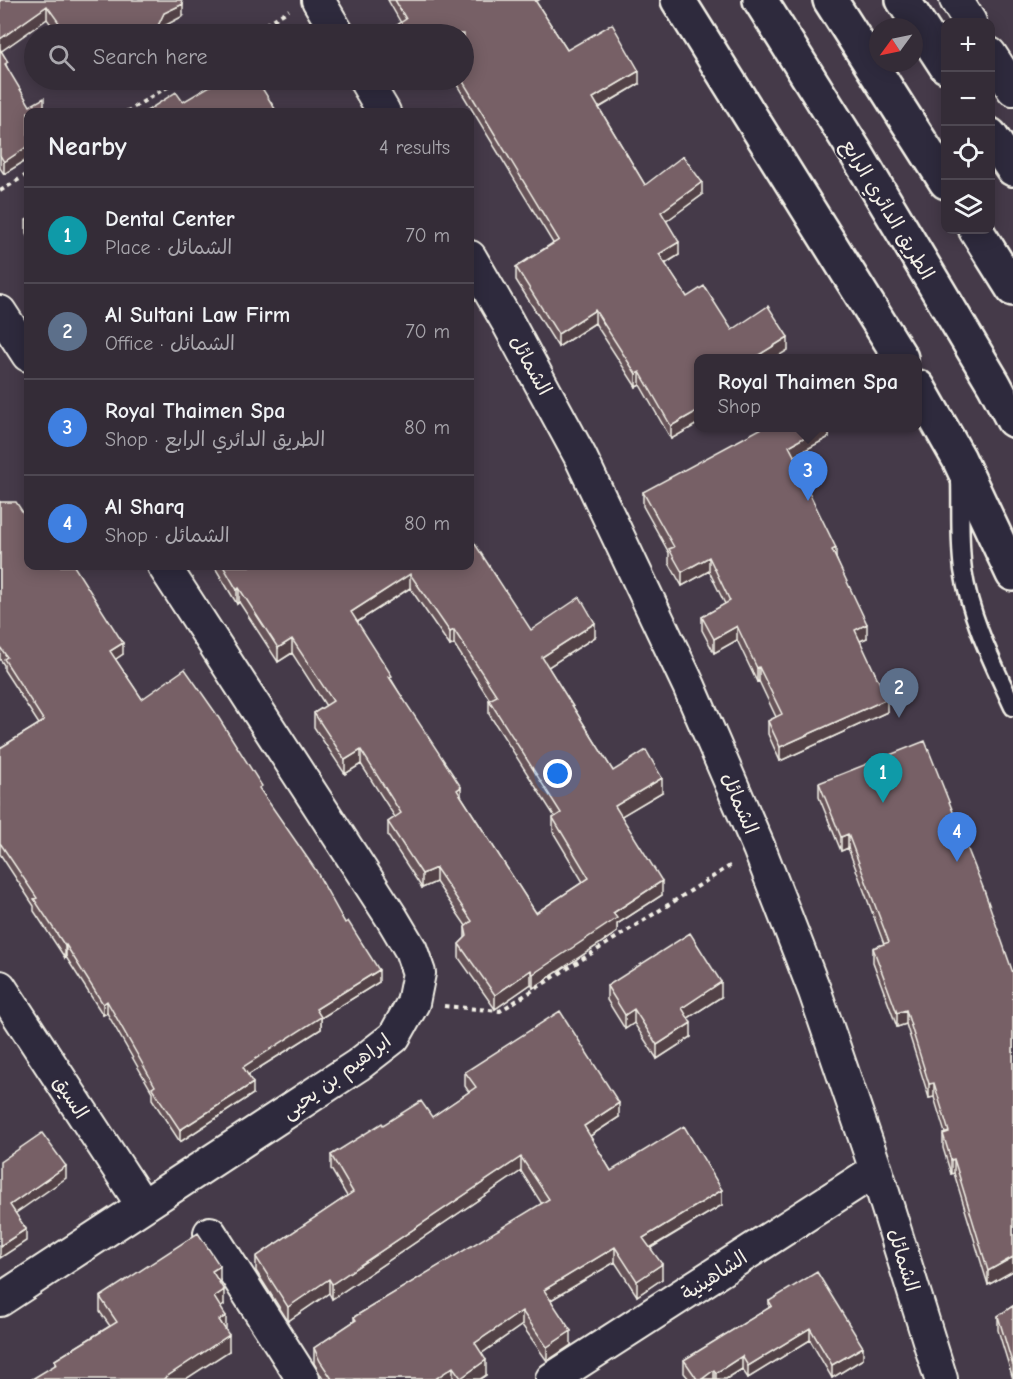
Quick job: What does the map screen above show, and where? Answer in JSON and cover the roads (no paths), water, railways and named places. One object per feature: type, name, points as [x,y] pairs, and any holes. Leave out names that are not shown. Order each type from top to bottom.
[{"type":"main road","points":[[678,0],[899,354]]},
{"type":"main road","name":"الطريق الدائري الرابع","points":[[760,0],[856,153],[994,384],[1013,420]]},
{"type":"main road","points":[[830,0],[944,180]]},
{"type":"main road","points":[[903,0],[941,60]]},
{"type":"main road","points":[[995,142],[1013,169]]},
{"type":"main road","points":[[978,234],[1013,290]]},
{"type":"main road","points":[[922,394],[959,459],[1013,574]]},
{"type":"street","points":[[956,0],[967,18]]},
{"type":"street","points":[[307,3],[328,24]]},
{"type":"street","points":[[995,62],[1013,89]]},
{"type":"street","points":[[371,90],[382,108]]},
{"type":"street","name":"الشمائل","points":[[474,264],[580,456],[637,572],[759,848],[814,992],[876,1170],[941,1379]]},
{"type":"street","name":"ابراهيم بن يحيى","points":[[0,1300],[358,1065],[394,1037],[413,1003],[419,973],[411,950],[402,934],[167,570]]},
{"type":"street","name":"السيق","points":[[0,987],[143,1206]]},
{"type":"street","name":"الشاهينية","points":[[552,1379],[876,1170]]},
{"type":"street","points":[[210,1233],[303,1379]]},
{"type":"lane","points":[[959,459],[963,568],[967,588],[980,635],[1013,707]]},
{"type":"place","name":"Royal Thaimen Spa","points":[[808,501]]},
{"type":"place","name":"Al Sultani Law Firm","points":[[899,718]]},
{"type":"place","name":"Dental Center","points":[[883,803]]},
{"type":"place","name":"Al Sharq","points":[[957,862]]}]
